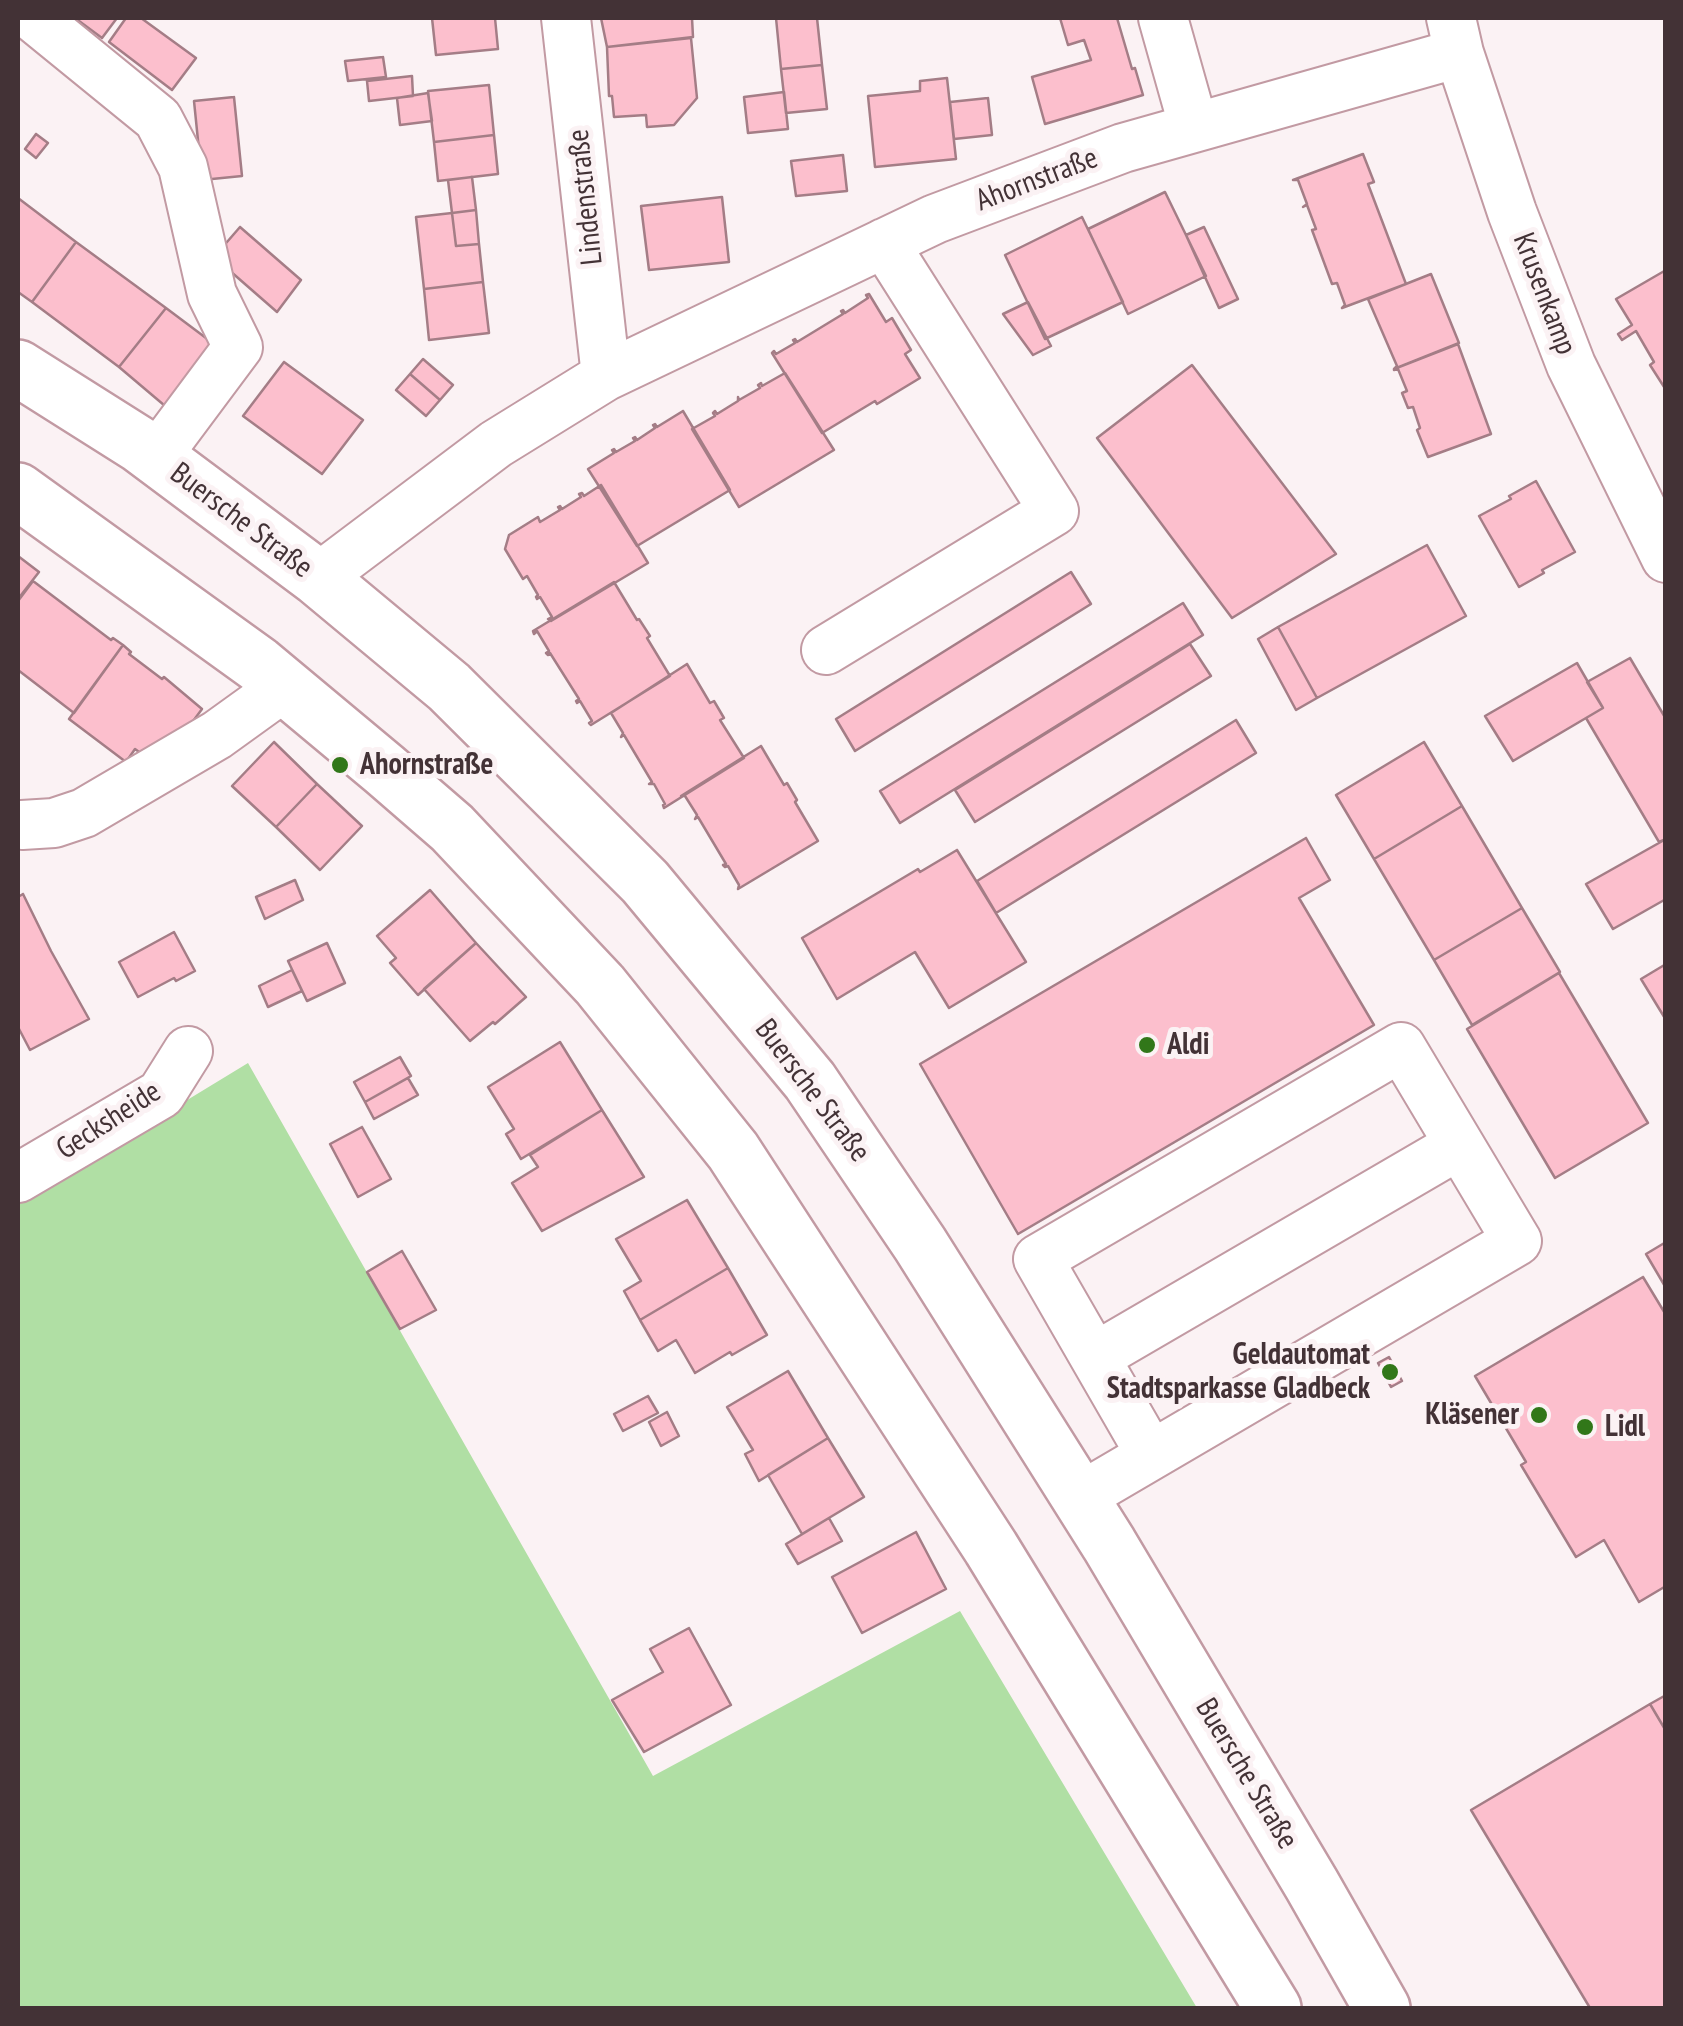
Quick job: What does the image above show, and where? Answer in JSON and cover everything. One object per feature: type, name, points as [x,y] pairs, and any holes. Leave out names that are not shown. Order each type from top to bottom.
[{"type":"main road","name":"Buersche Straße","points":[[18,368],[156,457],[318,578],[463,701],[645,882],[734,989],[810,1081],[920,1244],[1080,1497],[1382,2008]]},
{"type":"main road","points":[[18,490],[258,664],[452,828],[600,985],[733,1151],[991,1548],[1273,2008]]},
{"type":"street","points":[[34,18],[158,119],[183,167],[212,294],[238,347],[156,457]]},
{"type":"street","name":"Lindenstraße","points":[[566,18],[606,376]]},
{"type":"street","points":[[1163,18],[1194,128]]},
{"type":"street","name":"Ahornstraße","points":[[318,578],[496,444],[606,376],[884,243],[1053,173],[1455,36]]},
{"type":"street","name":"Krusenkamp","points":[[1455,36],[1512,212],[1572,365],[1666,558]]},
{"type":"street","points":[[826,650],[1054,511],[884,243]]},
{"type":"street","points":[[22,825],[54,823],[84,814],[217,734],[284,686]]},
{"type":"street","points":[[1080,1497],[1516,1241],[1402,1048],[1038,1259],[1151,1455]]},
{"type":"street","name":"Gecksheide","points":[[18,1178],[162,1094],[188,1051]]},
{"type":"street","points":[[1095,1357],[1459,1145]]},
{"type":"green space","points":[[248,1063],[653,1776],[960,1611],[1197,2008],[18,2008],[18,1203]]},
{"type":"building","points":[[75,18],[117,18],[102,38]]},
{"type":"building","points":[[126,18],[141,18],[196,58],[172,90],[109,42]]},
{"type":"building","points":[[432,18],[495,18],[498,49],[436,55]]},
{"type":"building","points":[[601,18],[692,18],[693,37],[607,47]]},
{"type":"building","points":[[776,18],[817,18],[822,65],[781,69]]},
{"type":"building","points":[[1060,18],[1117,18],[1143,95],[1045,124],[1032,77],[1091,60],[1084,40],[1068,45]]},
{"type":"building","points":[[691,38],[697,98],[674,125],[647,127],[646,115],[614,117],[607,47]]},
{"type":"building","points":[[383,57],[386,77],[348,81],[345,61]]},
{"type":"building","points":[[822,65],[827,109],[786,113],[781,69]]},
{"type":"building","points":[[412,76],[413,96],[369,101],[367,81]]},
{"type":"building","points":[[947,78],[956,159],[875,167],[868,96],[920,91],[920,81]]},
{"type":"building","points":[[489,85],[494,135],[434,142],[428,91]]},
{"type":"building","points":[[784,92],[788,129],[748,133],[744,97]]},
{"type":"building","points":[[428,93],[432,121],[400,125],[397,98]]},
{"type":"building","points":[[234,97],[242,176],[202,180],[194,101]]},
{"type":"building","points":[[988,98],[992,135],[954,139],[950,102]]},
{"type":"building","points":[[36,134],[48,143],[36,158],[25,149]]},
{"type":"building","points":[[494,135],[498,174],[438,181],[434,142]]},
{"type":"building","points":[[1363,154],[1374,182],[1368,184],[1406,284],[1342,308],[1345,305],[1337,283],[1332,284],[1307,205],[1303,207],[1307,204],[1298,180],[1293,180]]},
{"type":"building","points":[[843,155],[847,191],[796,196],[791,161]]},
{"type":"building","points":[[472,177],[476,210],[452,213],[448,180]]},
{"type":"building","points":[[1165,192],[1206,276],[1128,314],[1088,229]]},
{"type":"building","points":[[722,197],[729,262],[649,270],[641,206]]},
{"type":"building","points":[[18,198],[76,242],[32,302],[18,292]]},
{"type":"building","points":[[476,210],[479,244],[456,246],[452,213]]},
{"type":"building","points":[[452,213],[456,246],[479,244],[483,282],[424,289],[416,217]]},
{"type":"building","points":[[1082,217],[1123,302],[1045,339],[1005,255]]},
{"type":"building","points":[[240,227],[301,280],[277,312],[214,257]]},
{"type":"building","points":[[1204,227],[1238,299],[1219,308],[1186,235]]},
{"type":"building","points":[[76,242],[166,308],[119,367],[32,302]]},
{"type":"building","points":[[1666,270],[1666,390],[1636,331],[1622,340],[1618,334],[1632,325],[1616,299]]},
{"type":"building","points":[[1431,274],[1459,343],[1394,369],[1397,366],[1368,299]]},
{"type":"building","points":[[483,282],[489,333],[429,340],[424,289]]},
{"type":"building","points":[[869,294],[886,322],[892,318],[911,350],[905,354],[920,378],[822,433],[772,353],[843,314],[841,311],[845,313]]},
{"type":"building","points":[[1028,302],[1051,346],[1033,355],[1003,314]]},
{"type":"building","points":[[166,308],[218,347],[171,411],[119,367]]},
{"type":"building","points":[[1458,344],[1491,434],[1428,457],[1413,407],[1408,408],[1402,393],[1407,391],[1398,369],[1394,369]]},
{"type":"building","points":[[423,359],[453,385],[440,400],[410,374]]},
{"type":"building","points":[[284,362],[363,420],[322,474],[243,416]]},
{"type":"building","points":[[1192,365],[1336,554],[1232,618],[1097,438]]},
{"type":"building","points":[[785,373],[834,450],[739,507],[692,429],[715,416],[715,411],[717,414],[738,401],[738,397],[739,400],[760,388],[761,383],[762,386]]},
{"type":"building","points":[[410,374],[440,400],[426,416],[396,390]]},
{"type":"building","points":[[683,411],[730,490],[637,546],[588,469],[614,453],[612,450],[616,452],[635,441],[633,438],[637,440],[655,428],[653,425],[657,427]]},
{"type":"building","points":[[1536,481],[1575,552],[1519,587],[1479,516]]},
{"type":"building","points":[[601,485],[648,563],[551,621],[527,576],[523,579],[505,549],[509,535],[538,517],[540,522],[560,510],[558,507],[562,509],[581,497],[579,494],[584,496]]},
{"type":"building","points":[[1427,545],[1466,616],[1317,698],[1278,627]]},
{"type":"building","points":[[18,556],[39,572],[18,599]]},
{"type":"building","points":[[1071,572],[1091,604],[855,751],[836,719]]},
{"type":"building","points":[[33,581],[123,645],[74,713],[18,670],[18,601]]},
{"type":"building","points":[[614,582],[650,636],[647,638],[670,676],[591,725],[580,701],[576,701],[579,699],[550,653],[546,653],[549,651],[537,631],[533,631]]},
{"type":"building","points":[[1183,603],[1203,635],[900,823],[880,791]]},
{"type":"building","points":[[1278,627],[1317,698],[1296,710],[1258,639]]},
{"type":"building","points":[[1190,644],[1211,676],[975,822],[955,790]]},
{"type":"building","points":[[123,645],[129,654],[202,709],[185,732],[153,762],[135,749],[126,762],[69,719]]},
{"type":"building","points":[[1630,658],[1666,719],[1666,839],[1659,842],[1586,718],[1603,708],[1587,682]]},
{"type":"building","points":[[1577,663],[1603,708],[1513,761],[1485,716]]},
{"type":"building","points":[[687,664],[710,703],[714,701],[724,718],[720,720],[744,758],[664,808],[611,713]]},
{"type":"building","points":[[1236,720],[1256,753],[996,913],[977,881]]},
{"type":"building","points":[[274,742],[317,784],[276,827],[232,786]]},
{"type":"building","points":[[1424,742],[1462,806],[1374,859],[1336,795]]},
{"type":"building","points":[[761,746],[784,785],[787,783],[818,841],[738,889],[698,817],[695,819],[697,815],[685,796],[681,796]]},
{"type":"building","points":[[317,784],[362,826],[320,870],[276,827]]},
{"type":"building","points":[[1462,806],[1522,908],[1434,960],[1374,859]]},
{"type":"building","name":"Aldi","points":[[1306,838],[1330,880],[1299,898],[1374,1025],[1018,1234],[920,1064]]},
{"type":"building","points":[[1666,839],[1666,899],[1613,929],[1586,884]]},
{"type":"building","points":[[957,850],[1026,962],[949,1008],[915,952],[837,999],[802,938]]},
{"type":"building","points":[[295,880],[303,900],[265,919],[256,897]]},
{"type":"building","points":[[430,890],[476,943],[418,995],[390,963],[396,958],[377,936]]},
{"type":"building","points":[[23,894],[89,1019],[30,1050],[18,1027],[18,897]]},
{"type":"building","points":[[1522,908],[1560,972],[1472,1025],[1434,960]]},
{"type":"building","points":[[174,932],[195,971],[138,997],[119,962]]},
{"type":"building","points":[[327,943],[345,983],[307,1001],[288,961]]},
{"type":"building","points":[[476,943],[526,997],[470,1041],[424,989]]},
{"type":"building","points":[[1666,964],[1666,1020],[1641,979]]},
{"type":"building","points":[[292,970],[302,991],[268,1007],[259,986]]},
{"type":"building","points":[[1559,973],[1648,1123],[1555,1178],[1467,1029]]},
{"type":"building","points":[[560,1042],[602,1110],[521,1159],[506,1134],[514,1129],[488,1087]]},
{"type":"building","points":[[400,1057],[411,1076],[365,1102],[354,1082]]},
{"type":"building","points":[[408,1078],[418,1095],[374,1119],[365,1102]]},
{"type":"building","points":[[602,1110],[644,1177],[542,1231],[512,1183],[538,1167],[530,1155]]},
{"type":"building","points":[[362,1127],[391,1179],[358,1197],[330,1144]]},
{"type":"building","points":[[687,1200],[728,1268],[640,1320],[624,1291],[641,1281],[616,1239]]},
{"type":"building","points":[[1666,1242],[1666,1288],[1646,1254]]},
{"type":"building","points":[[402,1251],[436,1310],[400,1329],[367,1272]]},
{"type":"building","points":[[728,1268],[767,1335],[695,1373],[676,1340],[658,1351],[640,1320]]},
{"type":"building","name":"Lidl","points":[[1643,1277],[1666,1315],[1666,1586],[1639,1602],[1604,1540],[1576,1557],[1521,1465],[1526,1462],[1475,1376]]},
{"type":"building","name":"Geldautomat Stadtsparkasse Gladbeck","points":[[1389,1357],[1402,1381],[1391,1387],[1378,1363]]},
{"type":"building","points":[[788,1371],[828,1438],[759,1481],[745,1454],[753,1450],[727,1407]]},
{"type":"building","points":[[648,1396],[658,1413],[623,1431],[614,1414]]},
{"type":"building","points":[[667,1412],[679,1436],[661,1446],[649,1422]]},
{"type":"building","points":[[828,1438],[864,1497],[802,1534],[768,1475]]},
{"type":"building","points":[[829,1518],[842,1541],[798,1564],[786,1544]]},
{"type":"building","points":[[916,1532],[946,1589],[862,1633],[832,1577]]},
{"type":"building","points":[[689,1628],[731,1705],[644,1752],[612,1700],[663,1672],[650,1649]]},
{"type":"building","points":[[1666,1695],[1666,1731],[1650,1704]]},
{"type":"building","points":[[1650,1704],[1666,1731],[1666,2008],[1590,2008],[1471,1810]]},
{"type":"place","name":"Ahornstraße","points":[[340,765]]},
{"type":"place","name":"Aldi","points":[[1147,1045]]},
{"type":"place","name":"Geldautomat Stadtsparkasse Gladbeck","points":[[1390,1372]]},
{"type":"place","name":"Kläsener","points":[[1539,1415]]},
{"type":"place","name":"Lidl","points":[[1585,1427]]}]
